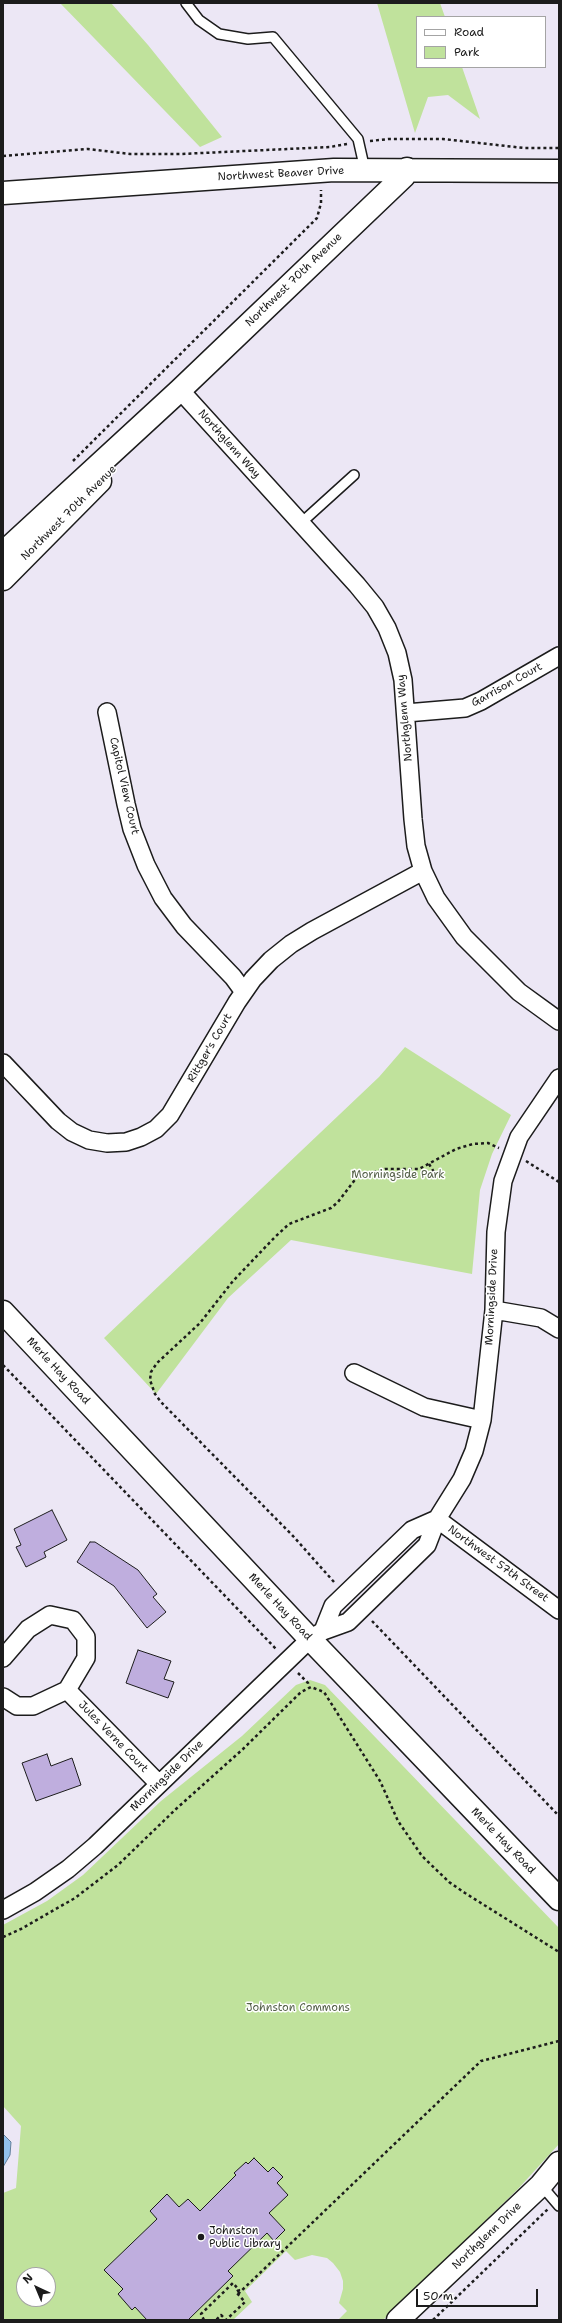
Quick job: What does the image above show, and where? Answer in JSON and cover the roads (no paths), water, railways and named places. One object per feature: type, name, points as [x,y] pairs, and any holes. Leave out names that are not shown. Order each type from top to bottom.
[{"type":"main road","name":"Northwest Beaver Drive","points":[[3,193],[320,171],[407,169],[559,171]]},
{"type":"main road","name":"Northwest 70th Avenue","points":[[3,553],[180,390],[404,176],[407,169]]},
{"type":"main road","name":"Northwest 70th Avenue","points":[[3,579],[150,432],[180,390]]},
{"type":"main road","name":"Merle Hay Road","points":[[3,1312],[316,1635],[559,1899]]},
{"type":"main road","name":"Northglenn Drive","points":[[398,2320],[550,2179],[559,2163]]},
{"type":"street","name":"Northglenn Way","points":[[180,390],[357,585],[375,607],[387,628],[397,653],[403,680],[413,819],[416,846],[423,871],[436,898],[464,937],[519,992],[559,1021]]},
{"type":"street","name":"Garrison Court","points":[[406,714],[465,708],[481,701],[559,656]]},
{"type":"street","name":"Capitol View Court","points":[[107,712],[126,804],[146,865],[163,898],[184,926],[233,977],[244,992]]},
{"type":"street","name":"Rittger's Court","points":[[3,1063],[58,1121],[72,1132],[89,1140],[107,1143],[126,1142],[141,1138],[156,1129],[170,1115],[244,992],[271,960],[291,944],[423,871]]},
{"type":"street","name":"Morningside Drive","points":[[3,1910],[35,1892],[68,1869],[287,1661],[316,1635],[348,1622],[427,1545],[437,1519],[462,1478],[474,1451],[482,1420],[494,1310],[494,1259],[503,1181],[520,1137],[559,1078]]},
{"type":"street","points":[[494,1310],[541,1318],[559,1329]]},
{"type":"street","points":[[354,1373],[424,1407],[482,1420]]},
{"type":"street","name":"Northwest 57th Street","points":[[437,1519],[559,1610]]},
{"type":"street","points":[[3,1658],[28,1629],[50,1615],[73,1620],[86,1637],[86,1658],[67,1690],[33,1706],[17,1706],[3,1696]]},
{"type":"street","name":"Jules Verne Court","points":[[67,1690],[159,1784]]},
{"type":"lane","points":[[186,3],[199,20],[219,34],[248,39],[273,37],[358,139],[365,170]]},
{"type":"lane","points":[[301,524],[354,475]]},
{"type":"lane","points":[[550,2179],[558,2204]]},
{"type":"water","points":[[3,2134],[11,2142],[10,2155],[3,2167]]},
{"type":"place","name":"Johnston Public Library","points":[[201,2237]]},
{"type":"park label","name":"Morningside Park","points":[[398,1175]]},
{"type":"park label","name":"Johnston Commons","points":[[298,2008]]}]
